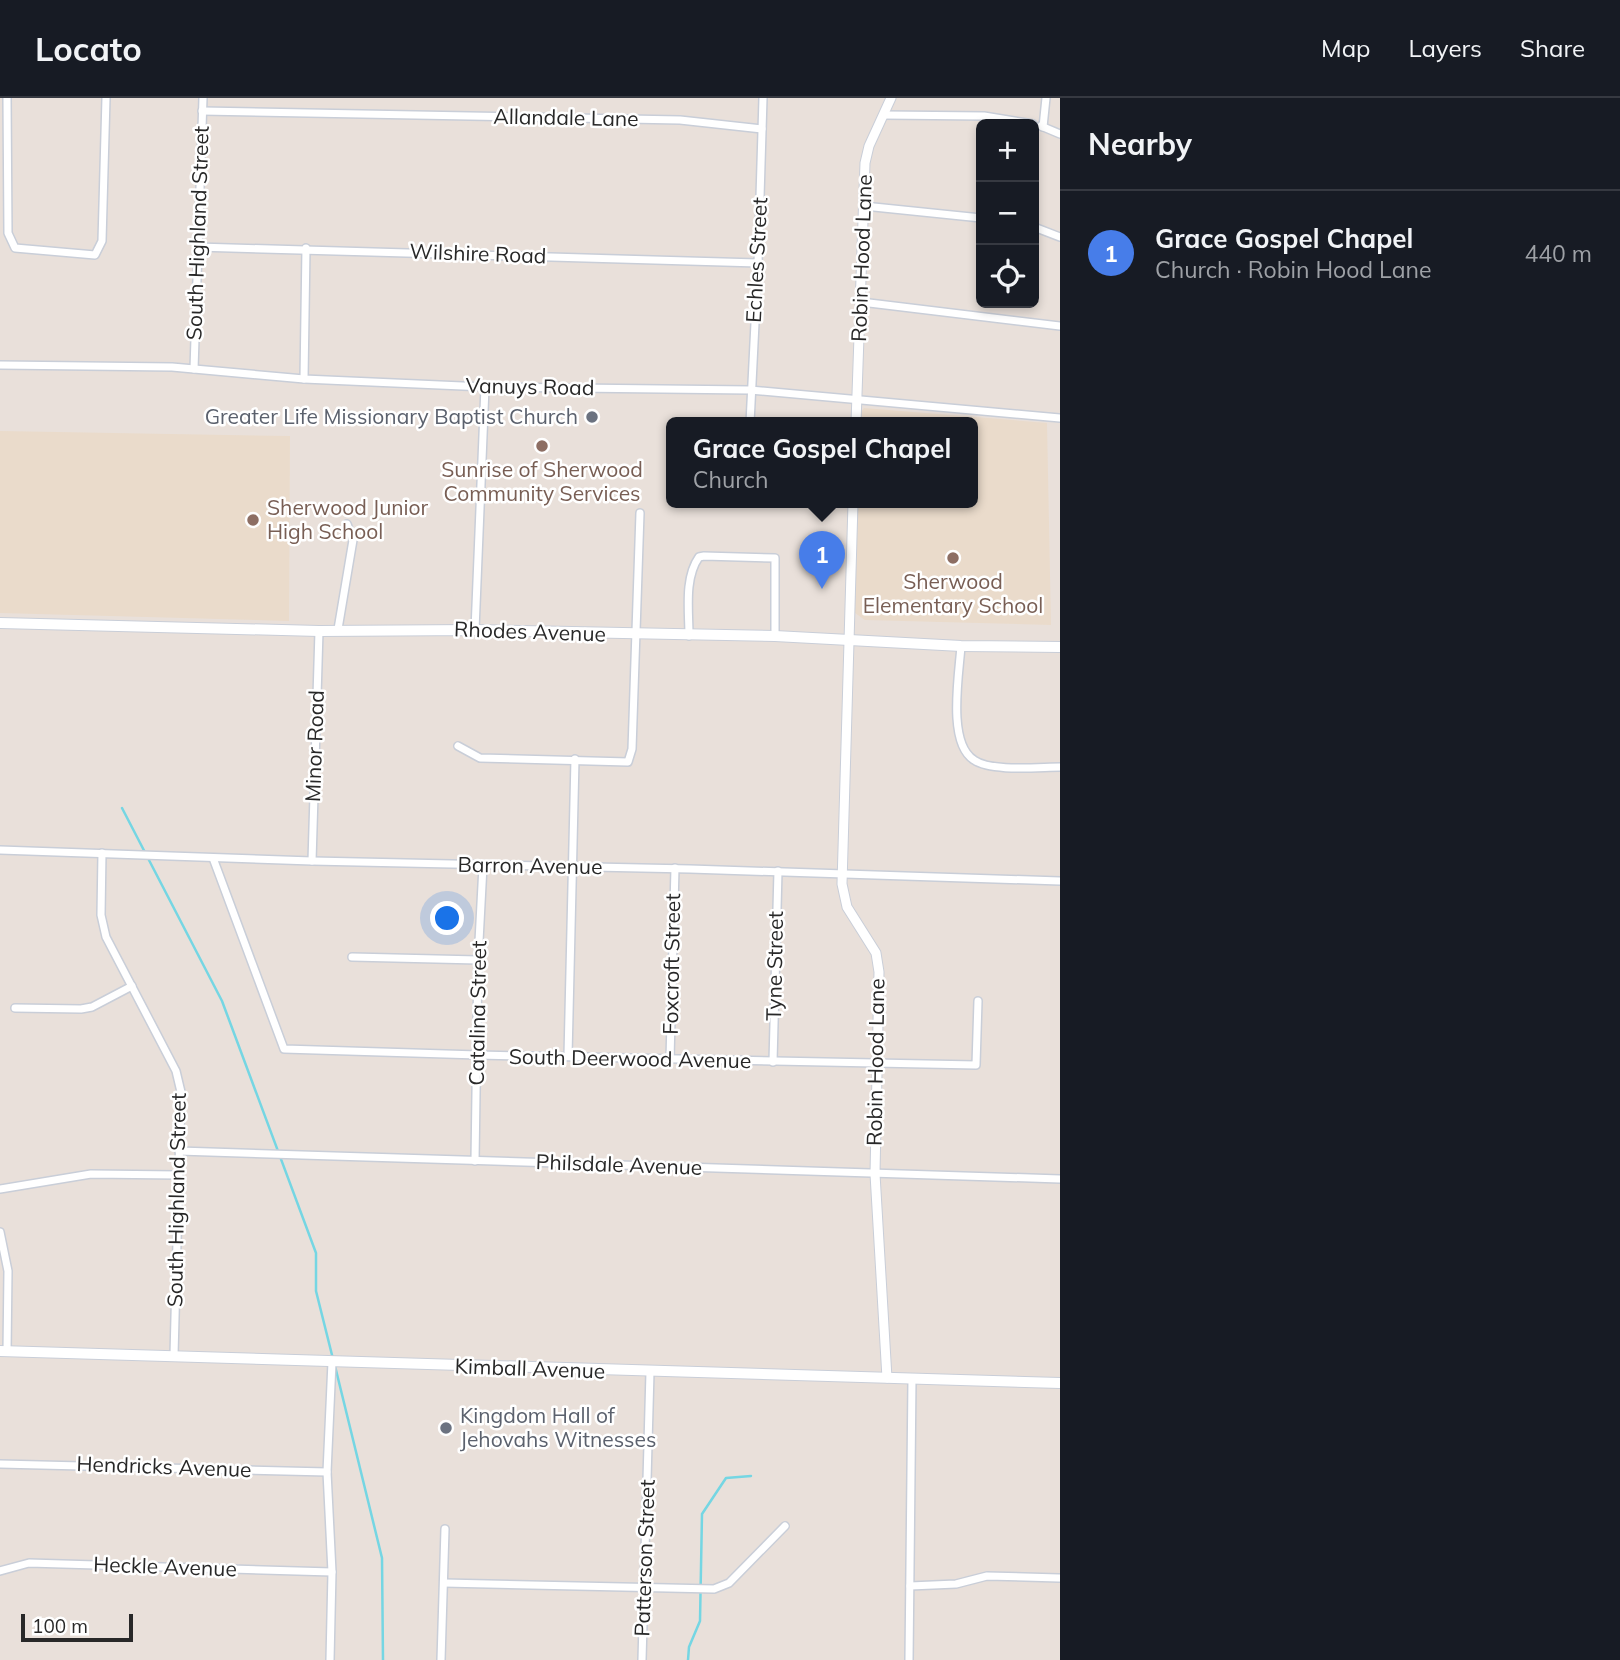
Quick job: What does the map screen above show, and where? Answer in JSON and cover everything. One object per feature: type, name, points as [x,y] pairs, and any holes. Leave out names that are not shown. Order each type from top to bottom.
[{"type":"main road","name":"Rhodes Avenue","points":[[0,623],[319,631],[475,629],[635,635],[775,636],[961,646],[1060,647]]},
{"type":"main road","name":"Kimball Avenue","points":[[3,1352],[1060,1383]]},
{"type":"street","points":[[7,98],[8,233],[15,248],[96,255],[102,241],[106,98]]},
{"type":"street","name":"South Highland Street","points":[[194,369],[203,98]]},
{"type":"street","name":"Echles Street","points":[[750,417],[763,98]]},
{"type":"street","name":"Robin Hood Lane","points":[[856,417],[865,163],[869,146],[891,98]]},
{"type":"street","points":[[1043,127],[1046,98]]},
{"type":"street","name":"Allandale Lane","points":[[202,111],[680,120],[762,129]]},
{"type":"street","points":[[884,115],[984,116],[1002,119]]},
{"type":"street","points":[[1039,126],[1060,134]]},
{"type":"street","points":[[864,206],[976,217]]},
{"type":"street","points":[[1039,229],[1060,237]]},
{"type":"street","name":"Wilshire Road","points":[[197,247],[306,248],[758,263]]},
{"type":"street","points":[[304,379],[306,248]]},
{"type":"street","points":[[861,302],[1060,326]]},
{"type":"street","name":"Vanuys Road","points":[[0,365],[194,369],[304,379],[485,387],[750,390],[1060,418]]},
{"type":"street","points":[[475,629],[485,387]]},
{"type":"street","name":"Robin Hood Lane","points":[[853,508],[842,873],[847,907],[876,953],[879,972],[874,1174],[887,1378]]},
{"type":"street","points":[[458,746],[480,758],[628,762],[632,750],[640,513]]},
{"type":"street","points":[[338,629],[353,540],[347,524]]},
{"type":"street","points":[[689,636],[689,588],[696,561],[704,556],[775,558],[775,636]]},
{"type":"street","name":"Minor Road","points":[[312,861],[319,631]]},
{"type":"street","points":[[961,646],[957,724],[961,746],[974,761],[993,766],[1060,767]]},
{"type":"street","points":[[568,1056],[575,760]]},
{"type":"street","name":"Barron Avenue","points":[[0,850],[1060,881]]},
{"type":"street","name":"South Highland Street","points":[[102,853],[101,915],[106,937],[176,1071],[181,1091],[174,1355]]},
{"type":"street","name":"South Deerwood Avenue","points":[[213,858],[284,1049],[976,1065],[978,1001]]},
{"type":"street","name":"Catalina Street","points":[[475,1161],[478,960],[483,866]]},
{"type":"street","name":"Foxcroft Street","points":[[670,1059],[675,868]]},
{"type":"street","name":"Tyne Street","points":[[773,1062],[778,871]]},
{"type":"street","points":[[352,957],[478,960]]},
{"type":"street","points":[[15,1008],[81,1009],[132,986]]},
{"type":"street","name":"Philsdale Avenue","points":[[179,1151],[1060,1179]]},
{"type":"street","points":[[0,1189],[91,1174],[178,1175]]},
{"type":"street","points":[[0,1231],[9,1271],[3,1352]]},
{"type":"street","points":[[330,1660],[332,1572],[327,1472],[332,1362]]},
{"type":"street","name":"Patterson Street","points":[[642,1660],[650,1372]]},
{"type":"street","points":[[909,1660],[912,1379]]},
{"type":"street","name":"Hendricks Avenue","points":[[0,1464],[327,1472]]},
{"type":"street","points":[[444,1583],[714,1589],[729,1583],[785,1526]]},
{"type":"street","points":[[441,1660],[445,1529]]},
{"type":"street","name":"Heckle Avenue","points":[[0,1571],[29,1563],[332,1572]]},
{"type":"street","points":[[910,1586],[956,1584],[986,1576],[1059,1578]]},
{"type":"shaded area","name":"Sherwood Elementary School","points":[[864,408],[974,417],[861,417]]},
{"type":"shaded area","name":"Sherwood Elementary School","points":[[978,417],[1047,423],[1051,625],[865,620],[855,613],[858,508],[978,508]]},
{"type":"shaded area","points":[[0,431],[290,436],[289,621],[0,613]]},
{"type":"waterway","points":[[122,808],[222,1001],[316,1253],[316,1291],[333,1359]]},
{"type":"waterway","points":[[335,1366],[382,1558],[383,1660]]},
{"type":"waterway","points":[[688,1660],[689,1647],[700,1621],[702,1514],[726,1478],[751,1476]]},
{"type":"place","name":"Greater Life Missionary Baptist Church","points":[[592,417]]},
{"type":"place","name":"Sunrise of Sherwood Community Services","points":[[542,446]]},
{"type":"place","name":"Sherwood Junior High School","points":[[253,520]]},
{"type":"place","name":"Sherwood Elementary School","points":[[953,558]]},
{"type":"place","name":"Grace Gospel Chapel","points":[[822,589]]},
{"type":"place","name":"Kingdom Hall of Jehovahs Witnesses","points":[[446,1428]]}]
